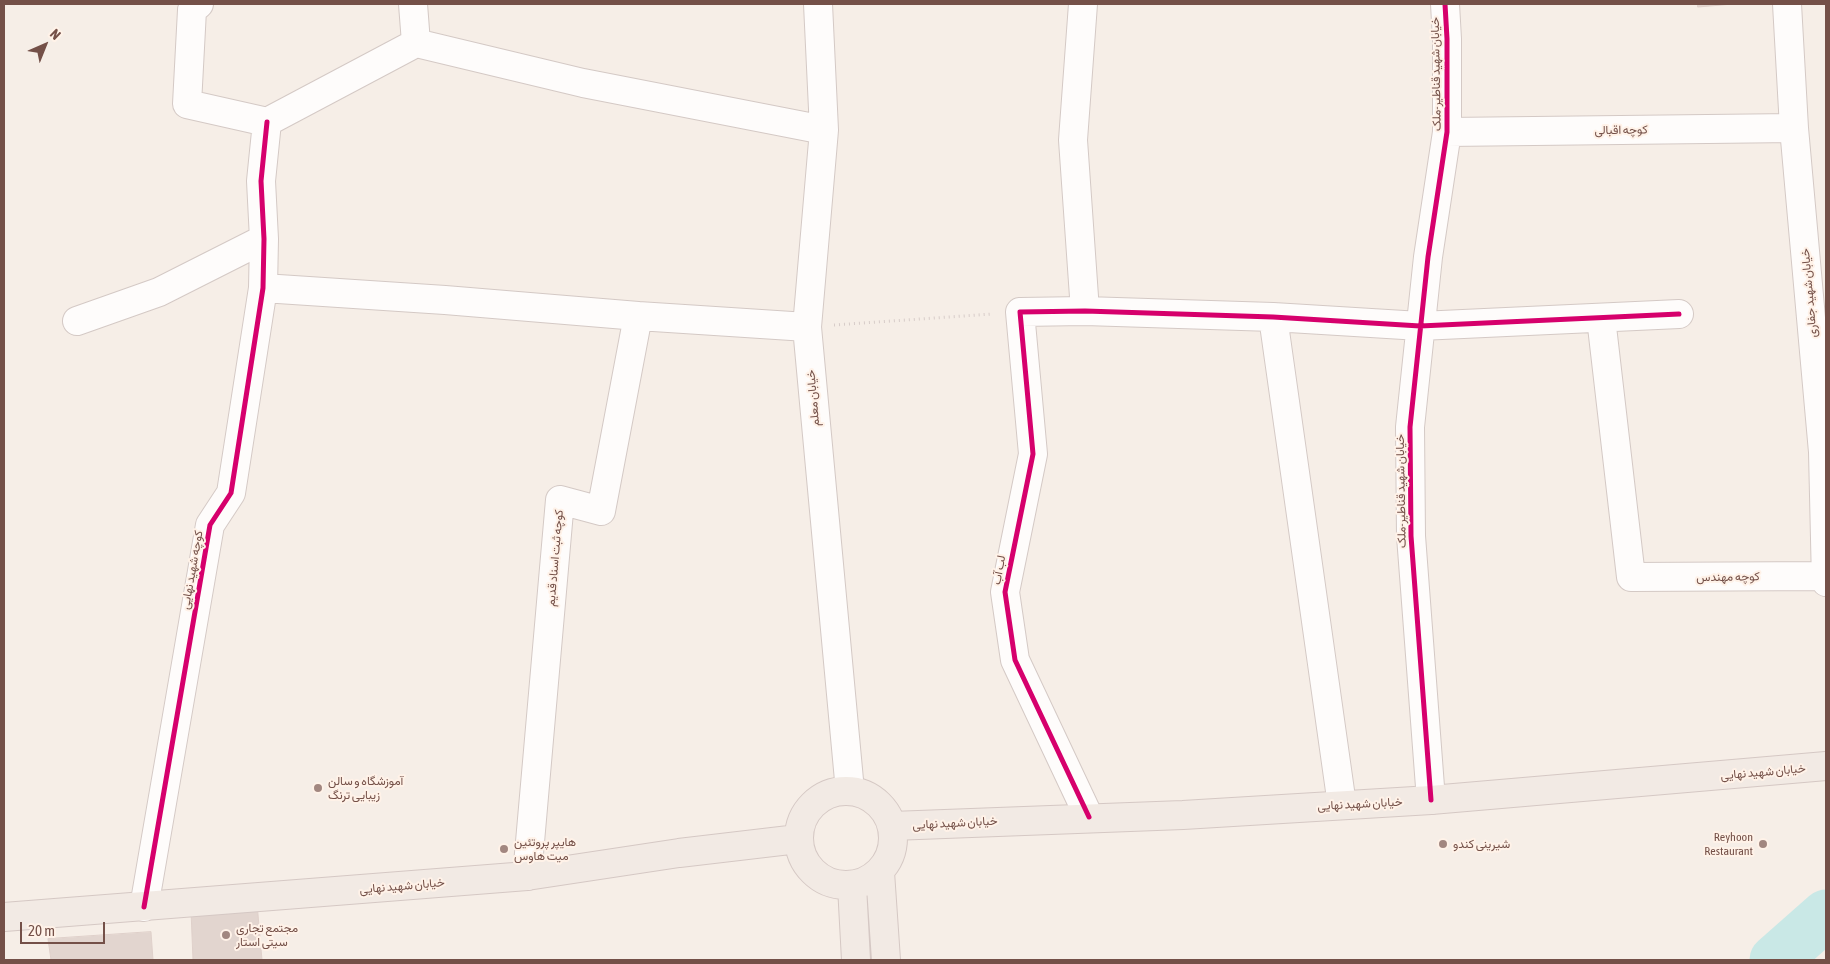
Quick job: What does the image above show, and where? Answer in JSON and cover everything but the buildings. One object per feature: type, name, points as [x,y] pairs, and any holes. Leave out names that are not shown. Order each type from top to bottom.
[{"type":"main road","name":"خیابان شهید نهایی","points":[[892,826],[1089,817],[1183,815],[1431,800],[1826,766]]},
{"type":"main road","points":[[850,791],[866,796],[881,806],[888,815],[892,826],[894,842],[889,858],[880,872],[867,882],[852,886],[832,884],[814,874],[802,858],[798,839],[802,819],[810,807],[821,797],[835,792],[850,791]]},
{"type":"main road","name":"خیابان شهید نهایی","points":[[4,917],[527,876],[679,853],[798,839]]},
{"type":"main road","points":[[880,872],[886,960]]},
{"type":"main road","points":[[852,886],[856,960]]},
{"type":"street","points":[[199,4],[192,10],[187,104],[268,122],[416,43],[583,83],[824,130]]},
{"type":"street","points":[[413,4],[416,43]]},
{"type":"street","name":"خیابان معلم","points":[[818,4],[824,130],[807,327],[850,791]]},
{"type":"street","points":[[1083,4],[1073,140],[1085,311]]},
{"type":"street","name":"خیابان شهید قناطیر-ملک","points":[[1431,800],[1410,536],[1410,427],[1428,257],[1447,132],[1445,4]]},
{"type":"street","name":"خیابان شهید جفاری","points":[[1787,4],[1794,128],[1823,452],[1826,582]]},
{"type":"street","name":"کوچه شهید نهایی","points":[[144,907],[210,525],[231,493],[263,288],[262,181],[268,122]]},
{"type":"street","name":"کوچه اقبالی","points":[[1447,132],[1794,128]]},
{"type":"street","points":[[77,321],[159,292],[264,240]]},
{"type":"street","points":[[263,288],[807,327]]},
{"type":"street","points":[[1020,312],[1085,311],[1273,317],[1420,326],[1679,314]]},
{"type":"street","name":"لب آب","points":[[1020,312],[1033,454],[1005,592],[1015,660],[1089,817]]},
{"type":"street","name":"کوچه ثبت اسناد قدیم","points":[[527,876],[560,500],[601,511],[638,316]]},
{"type":"street","points":[[1273,317],[1342,805]]},
{"type":"street","name":"کوچه مهندس","points":[[1601,318],[1631,577],[1826,576]]},
{"type":"path","points":[[807,327],[1020,312]]},
{"type":"waterway","points":[[1775,960],[1826,915]]},
{"type":"cycle path","points":[[1431,800],[1411,536],[1410,427],[1428,257],[1447,132],[1445,4]]},
{"type":"cycle path","points":[[144,907],[210,525],[231,493],[263,288],[264,239],[261,181],[267,122]]},
{"type":"cycle path","points":[[1089,817],[1015,660],[1005,592],[1033,454],[1020,312],[1085,311],[1273,317],[1420,326],[1679,314]]},
{"type":"place","name":"آموزشگاه و سالن زیبایی ترنگ","points":[[318,788]]},
{"type":"place","name":"شیرینی کندو","points":[[1443,844]]},
{"type":"place","name":"Reyhoon Restaurant","points":[[1763,844]]},
{"type":"place","name":"هایپر پروتئین میت هاوس","points":[[504,849]]},
{"type":"place","name":"مجتمع تجاری سیتی استار","points":[[226,935]]}]
